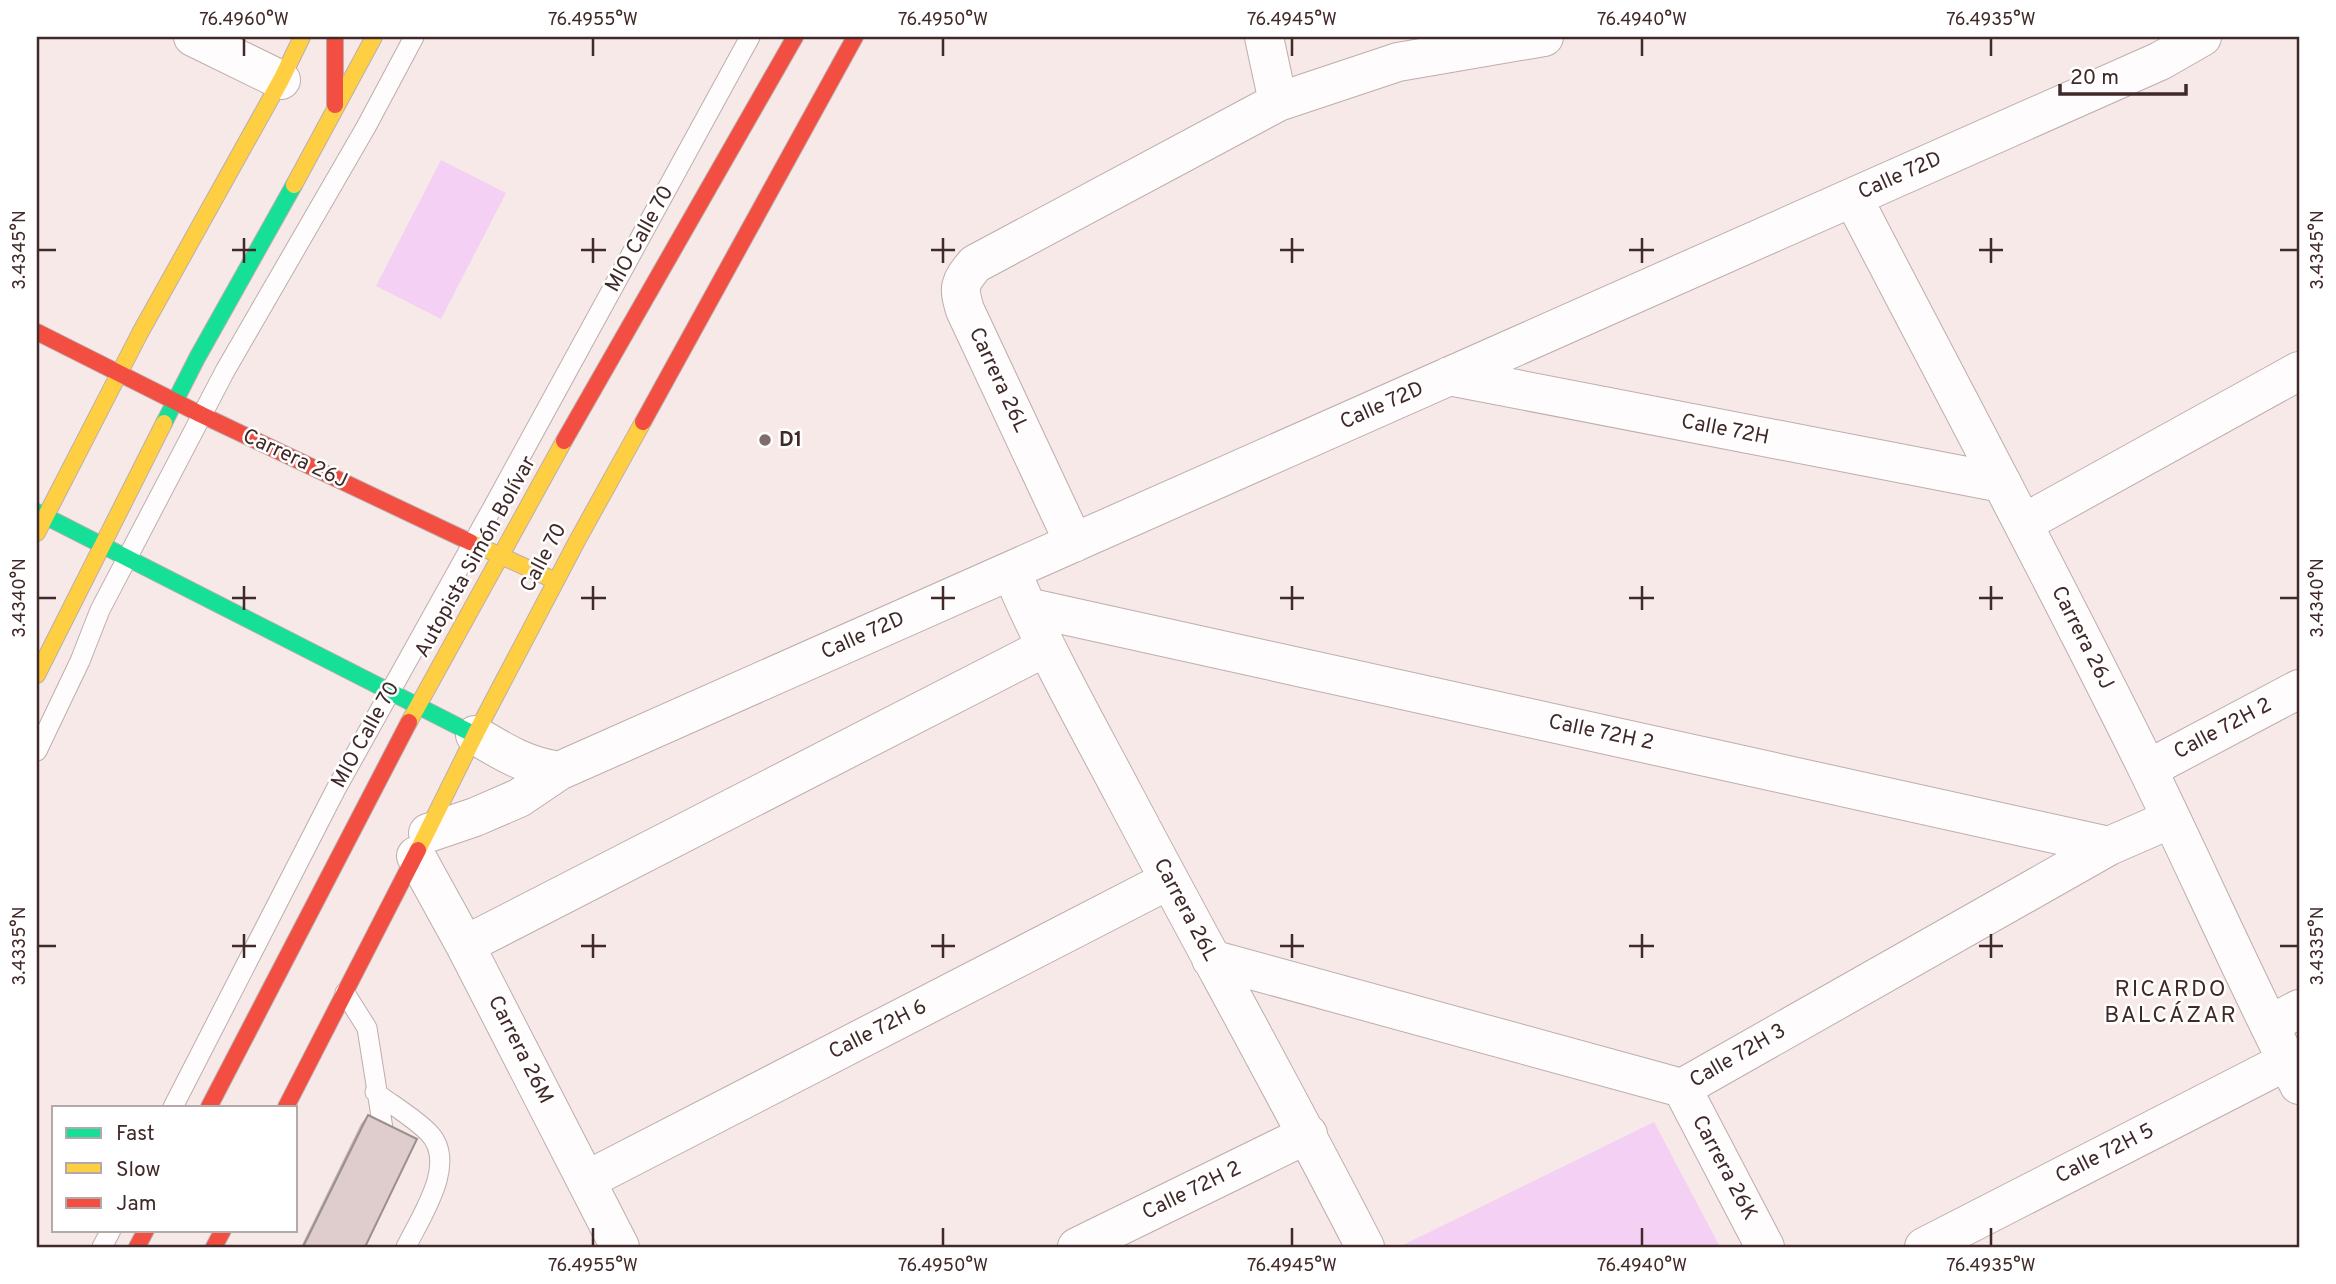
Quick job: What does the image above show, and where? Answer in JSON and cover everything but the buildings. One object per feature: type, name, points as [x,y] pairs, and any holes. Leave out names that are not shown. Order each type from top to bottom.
[{"type":"main road","points":[[37,533],[41,514],[281,80],[302,37]]},
{"type":"main road","points":[[335,37],[335,112]]},
{"type":"main road","points":[[37,675],[175,401],[374,37]]},
{"type":"main road","name":"Autopista Simón Bolívar","points":[[210,1106],[418,705],[795,37]]},
{"type":"main road","name":"Calle 70","points":[[287,1106],[422,844],[475,734],[556,581],[855,37]]},
{"type":"main road","name":"Carrera 26J","points":[[37,332],[202,415],[556,581]]},
{"type":"main road","points":[[41,514],[475,734]]},
{"type":"street","points":[[192,37],[281,80]]},
{"type":"street","points":[[1264,37],[1278,102],[1398,62],[1544,37]]},
{"type":"street","name":"Calle 72D","points":[[422,844],[475,817],[519,799],[559,771],[2160,61],[2202,37]]},
{"type":"street","name":"Carrera 26L","points":[[1074,542],[965,310],[960,292],[964,277],[975,264],[1278,102]]},
{"type":"street","name":"Carrera 26J","points":[[1853,198],[2024,523],[2171,819],[2284,1017],[2293,1073]]},
{"type":"street","points":[[2024,523],[2299,371]]},
{"type":"street","name":"Calle 72H","points":[[1449,376],[2002,483]]},
{"type":"street","name":"Carrera 26L","points":[[1011,571],[1045,647],[1168,880],[1308,1134],[1365,1247]]},
{"type":"street","name":"Calle 72H 2","points":[[1027,607],[2109,846]]},
{"type":"street","points":[[466,945],[1045,647]]},
{"type":"street","name":"Calle 72H 2","points":[[2148,769],[2299,689]]},
{"type":"street","points":[[475,734],[533,766],[559,771]]},
{"type":"street","points":[[2109,846],[2171,819]]},
{"type":"street","name":"Carrera 26M","points":[[422,844],[466,945],[620,1247]]},
{"type":"street","name":"Calle 72H 3","points":[[1211,959],[1682,1088],[2109,846]]},
{"type":"street","name":"Calle 72H 6","points":[[587,1180],[1168,880]]},
{"type":"street","name":"Calle 72H 5","points":[[1924,1247],[2293,1073]]},
{"type":"street","name":"Carrera 26K","points":[[1682,1088],[1765,1247]]},
{"type":"street","name":"Calle 72H 2","points":[[1077,1247],[1308,1134]]},
{"type":"lane","points":[[37,751],[80,661],[100,610],[202,415],[366,127],[414,37]]},
{"type":"lane","name":"MIO Calle 70","points":[[174,1106],[336,789],[750,37]]},
{"type":"lane","points":[[345,993],[367,1028],[375,1092],[384,1135]]},
{"type":"lane","points":[[375,1092],[428,1132],[440,1155],[440,1173],[407,1247]]},
{"type":"shaded area","points":[[441,160],[506,193],[441,319],[376,286]]},
{"type":"shaded area","points":[[1654,1122],[1720,1247],[1399,1247]]},
{"type":"traffic: fast","points":[[164,423],[197,358],[294,185]]},
{"type":"traffic: fast","points":[[37,512],[475,735]]},
{"type":"traffic: slow","points":[[37,533],[140,333],[281,80],[302,37]]},
{"type":"traffic: slow","points":[[294,185],[374,37]]},
{"type":"traffic: slow","points":[[418,850],[475,735],[643,422]]},
{"type":"traffic: slow","points":[[37,675],[164,423]]},
{"type":"traffic: slow","points":[[409,722],[564,441]]},
{"type":"traffic: slow","points":[[470,542],[556,581]]},
{"type":"traffic: jam","points":[[335,37],[335,105]]},
{"type":"traffic: jam","points":[[564,441],[795,37]]},
{"type":"traffic: jam","points":[[643,422],[855,37]]},
{"type":"traffic: jam","points":[[37,332],[202,415],[470,542]]},
{"type":"traffic: jam","points":[[210,1106],[409,722]]},
{"type":"traffic: jam","points":[[287,1106],[418,850]]},
{"type":"traffic: jam","points":[[137,1247],[145,1232]]},
{"type":"traffic: jam","points":[[214,1247],[222,1232]]},
{"type":"place","name":"D1","points":[[765,440]]},
{"type":"district","name":"RICARDO BALCÁZAR","points":[[2171,1003]]}]
